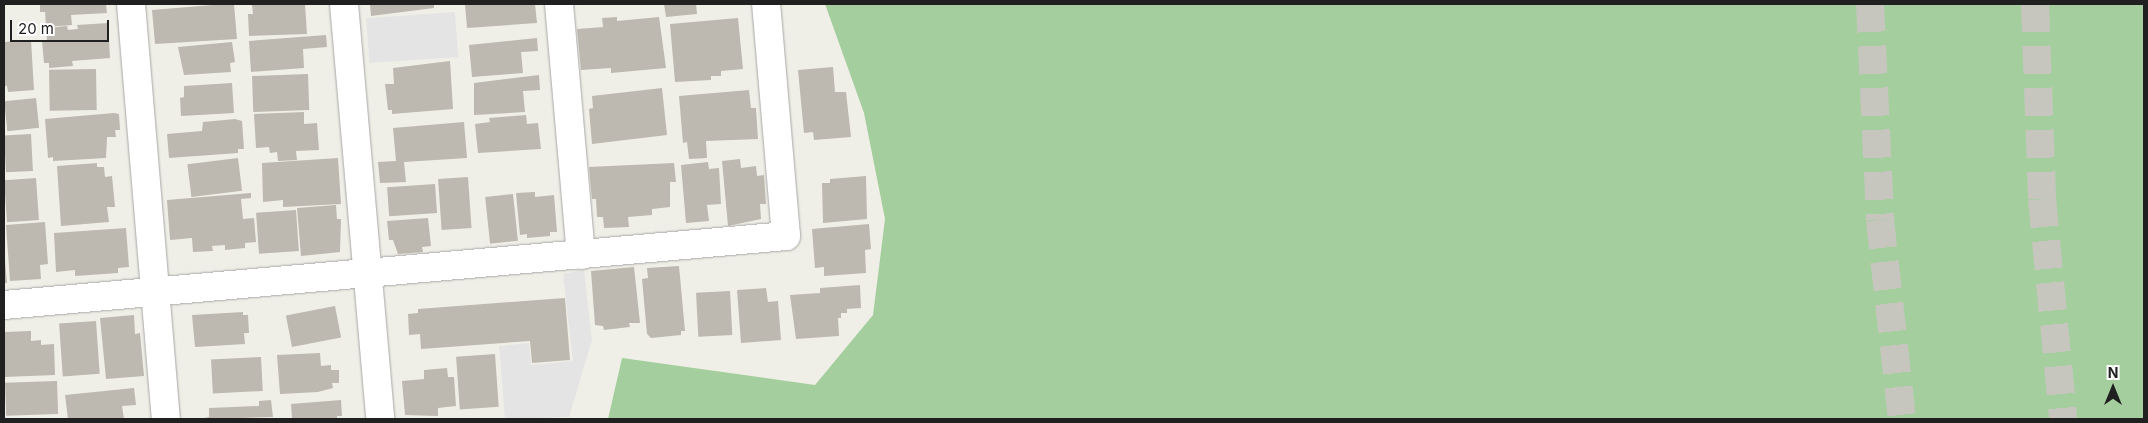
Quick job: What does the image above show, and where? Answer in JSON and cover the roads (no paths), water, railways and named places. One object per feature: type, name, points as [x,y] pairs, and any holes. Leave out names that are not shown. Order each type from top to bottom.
[{"type":"street","points":[[131,4],[166,419]]},
{"type":"street","points":[[344,4],[380,419]]},
{"type":"street","points":[[559,4],[581,255]]},
{"type":"street","points":[[4,305],[786,236],[766,4]]},
{"type":"tunnel","points":[[1870,4],[1880,220],[1902,419]]},
{"type":"tunnel","points":[[2035,4],[2042,199],[2063,419]]}]
